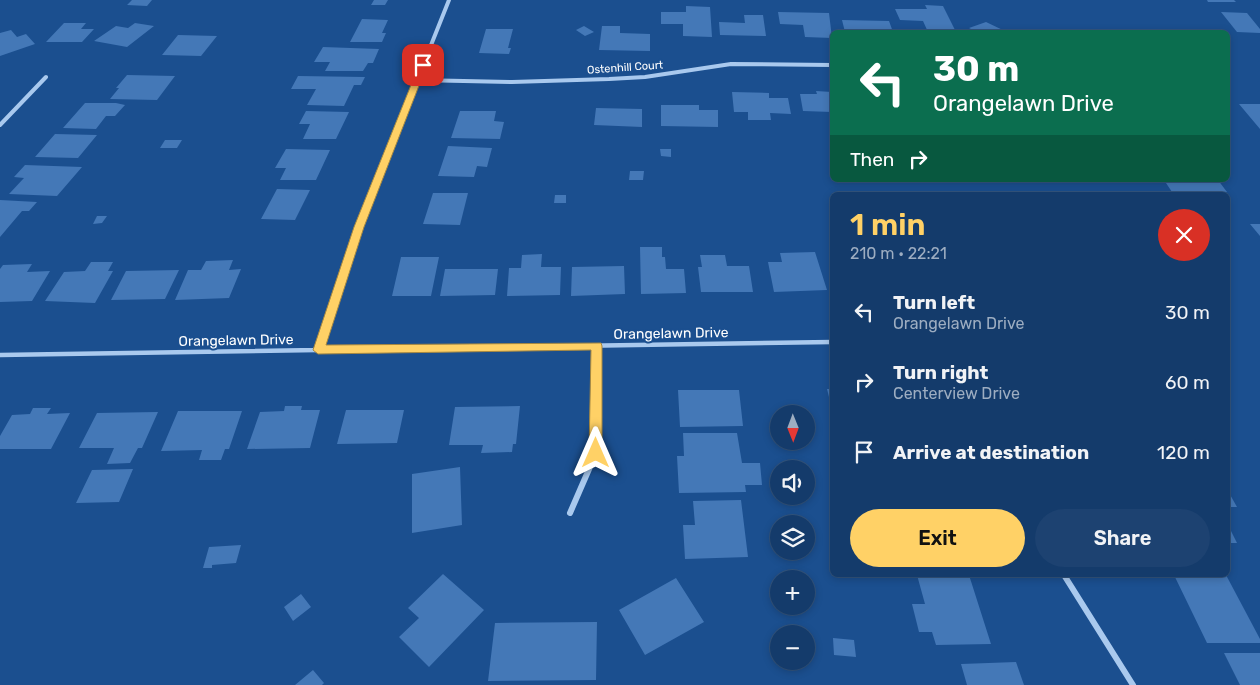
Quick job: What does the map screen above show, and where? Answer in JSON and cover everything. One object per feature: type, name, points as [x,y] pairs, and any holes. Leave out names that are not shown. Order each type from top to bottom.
[{"type":"street","points":[[318,350],[359,227],[450,0]]},
{"type":"street","name":"Ostenhill Court","points":[[417,80],[512,82],[610,79],[645,77],[731,64],[830,64]]},
{"type":"street","points":[[0,124],[46,77]]},
{"type":"street","name":"Orangelawn Drive","points":[[0,355],[830,342]]},
{"type":"street","points":[[570,513],[596,453],[597,346]]},
{"type":"street","points":[[1065,577],[1134,685]]},
{"type":"building","points":[[132,0],[152,0],[147,6],[127,5]]},
{"type":"building","points":[[374,0],[388,0],[385,5],[371,5]]},
{"type":"building","points":[[1207,0],[1234,0],[1236,2],[1208,2]]},
{"type":"building","points":[[925,5],[943,6],[955,30],[927,30],[923,21],[900,20],[895,9],[927,9]]},
{"type":"building","points":[[686,6],[710,7],[712,37],[683,36],[683,24],[661,24],[661,12],[686,12]]},
{"type":"building","points":[[778,12],[829,13],[830,38],[805,37],[803,25],[780,24]]},
{"type":"building","points":[[1221,12],[1247,13],[1260,29],[1260,33],[1237,32]]},
{"type":"building","points":[[744,15],[763,15],[766,36],[720,35],[719,22],[745,23]]},
{"type":"building","points":[[362,19],[388,20],[382,33],[386,33],[382,42],[350,42]]},
{"type":"building","points":[[842,20],[889,21],[892,30],[844,30]]},
{"type":"building","points":[[986,22],[1003,30],[973,30],[969,28]]},
{"type":"building","points":[[64,23],[86,23],[81,29],[94,29],[82,42],[46,42]]},
{"type":"building","points":[[135,23],[154,26],[127,47],[94,41],[116,26],[128,28]]},
{"type":"building","points":[[584,26],[594,32],[585,36],[576,30]]},
{"type":"building","points":[[602,26],[620,26],[620,33],[650,34],[650,51],[599,50]]},
{"type":"building","points":[[486,29],[513,29],[508,48],[511,48],[509,54],[479,53]]},
{"type":"building","points":[[11,30],[17,37],[26,34],[35,44],[0,56],[0,33]]},
{"type":"building","points":[[178,35],[217,36],[201,56],[162,55]]},
{"type":"building","points":[[323,47],[379,49],[373,63],[368,63],[363,71],[325,71],[330,62],[314,62]]},
{"type":"building","points":[[127,75],[175,76],[157,100],[110,99]]},
{"type":"building","points":[[298,76],[365,77],[361,85],[354,85],[344,106],[307,105],[316,89],[291,89]]},
{"type":"building","points":[[816,91],[830,92],[830,112],[803,111],[800,94],[817,94]]},
{"type":"building","points":[[732,92],[769,93],[769,98],[788,98],[791,114],[770,113],[771,120],[748,120],[748,112],[734,112]]},
{"type":"building","points":[[85,103],[116,103],[125,105],[115,116],[106,116],[96,129],[63,128]]},
{"type":"building","points":[[1239,104],[1260,104],[1260,129]]},
{"type":"building","points":[[661,105],[699,105],[699,110],[718,110],[718,127],[661,126]]},
{"type":"building","points":[[596,108],[642,109],[642,127],[594,125]]},
{"type":"building","points":[[306,111],[349,112],[336,139],[303,139],[310,124],[299,124]]},
{"type":"building","points":[[460,111],[496,111],[494,121],[504,122],[500,139],[451,138]]},
{"type":"building","points":[[55,134],[97,135],[78,158],[35,157]]},
{"type":"building","points":[[165,140],[182,140],[177,148],[160,148]]},
{"type":"building","points":[[448,146],[492,148],[487,167],[477,166],[474,177],[438,176]]},
{"type":"building","points":[[286,149],[330,150],[316,180],[280,180],[286,168],[275,168]]},
{"type":"building","points":[[660,149],[671,149],[671,157],[661,156]]},
{"type":"building","points":[[25,165],[82,167],[57,196],[9,194],[24,178],[14,177]]},
{"type":"building","points":[[630,171],[644,171],[643,180],[629,180]]},
{"type":"building","points":[[1165,182],[1220,182],[1227,192],[1172,192]]},
{"type":"building","points":[[277,189],[310,190],[295,220],[261,219]]},
{"type":"building","points":[[433,193],[468,193],[460,225],[423,224]]},
{"type":"building","points":[[555,195],[566,195],[566,203],[554,203]]},
{"type":"building","points":[[0,200],[37,202],[29,211],[22,211],[0,237]]},
{"type":"building","points":[[97,216],[107,216],[102,223],[93,224]]},
{"type":"building","points":[[1250,224],[1260,224],[1260,236]]},
{"type":"building","points":[[640,247],[662,247],[662,257],[665,257],[666,269],[684,269],[686,293],[641,294]]},
{"type":"building","points":[[815,252],[827,290],[774,292],[768,262],[782,262],[780,253]]},
{"type":"building","points":[[542,254],[541,267],[561,267],[560,295],[507,296],[509,268],[521,268],[522,255]]},
{"type":"building","points":[[700,255],[725,255],[727,266],[749,266],[753,292],[701,292],[698,267],[702,267]]},
{"type":"building","points":[[401,257],[439,257],[431,296],[392,296]]},
{"type":"building","points":[[233,260],[229,270],[241,269],[229,298],[175,300],[188,270],[201,270],[206,261]]},
{"type":"building","points":[[91,262],[113,262],[108,271],[113,271],[95,303],[45,301],[64,272],[85,271]]},
{"type":"building","points":[[32,264],[27,272],[50,271],[32,301],[0,302],[0,269],[3,265]]},
{"type":"building","points":[[624,266],[625,294],[571,296],[572,267]]},
{"type":"building","points":[[445,269],[498,269],[495,295],[440,296]]},
{"type":"building","points":[[179,270],[165,299],[111,300],[126,271]]},
{"type":"building","points":[[827,389],[830,389],[830,401]]},
{"type":"building","points":[[678,390],[739,390],[743,426],[680,427]]},
{"type":"building","points":[[285,406],[302,406],[301,410],[320,410],[310,448],[247,449],[260,412],[284,411]]},
{"type":"building","points":[[520,406],[516,444],[513,444],[512,452],[481,453],[483,445],[449,445],[455,407]]},
{"type":"building","points":[[33,408],[51,408],[47,414],[70,413],[51,449],[0,449],[0,436],[12,415],[30,414]]},
{"type":"building","points":[[346,410],[404,410],[397,443],[337,444]]},
{"type":"building","points":[[178,411],[242,411],[229,449],[225,449],[221,460],[199,460],[202,450],[161,451]]},
{"type":"building","points":[[158,412],[142,448],[138,448],[130,463],[107,464],[114,448],[79,448],[97,413]]},
{"type":"building","points":[[683,433],[737,433],[742,463],[760,463],[762,485],[745,485],[746,492],[679,493],[677,456],[684,456]]},
{"type":"building","points":[[460,467],[462,525],[412,533],[412,474]]},
{"type":"building","points":[[133,469],[119,502],[76,503],[92,470]]},
{"type":"building","points":[[1230,495],[1237,507],[1230,507]]},
{"type":"building","points":[[741,500],[748,557],[685,559],[683,525],[695,525],[693,501]]},
{"type":"building","points":[[1230,529],[1237,543],[1230,543]]},
{"type":"building","points":[[241,545],[236,563],[212,565],[212,568],[203,568],[209,547]]},
{"type":"building","points":[[443,574],[484,610],[429,667],[399,637],[419,618],[408,608]]},
{"type":"building","points":[[918,577],[970,577],[991,644],[936,645],[932,632],[919,632],[912,604],[925,604]]},
{"type":"building","points":[[1175,577],[1227,577],[1260,639],[1260,643],[1207,643]]},
{"type":"building","points":[[676,578],[704,622],[645,655],[619,610]]},
{"type":"building","points":[[301,594],[311,607],[293,621],[284,607]]},
{"type":"building","points":[[597,622],[596,680],[488,681],[495,623]]},
{"type":"building","points":[[833,638],[854,640],[856,657],[834,655]]},
{"type":"building","points":[[1224,653],[1260,653],[1260,685],[1240,685]]},
{"type":"building","points":[[1016,662],[1024,685],[967,685],[961,664]]},
{"type":"building","points":[[313,670],[324,683],[322,685],[295,685]]},
{"type":"route","points":[[423,65],[359,227],[318,350],[597,346],[596,453]]}]
